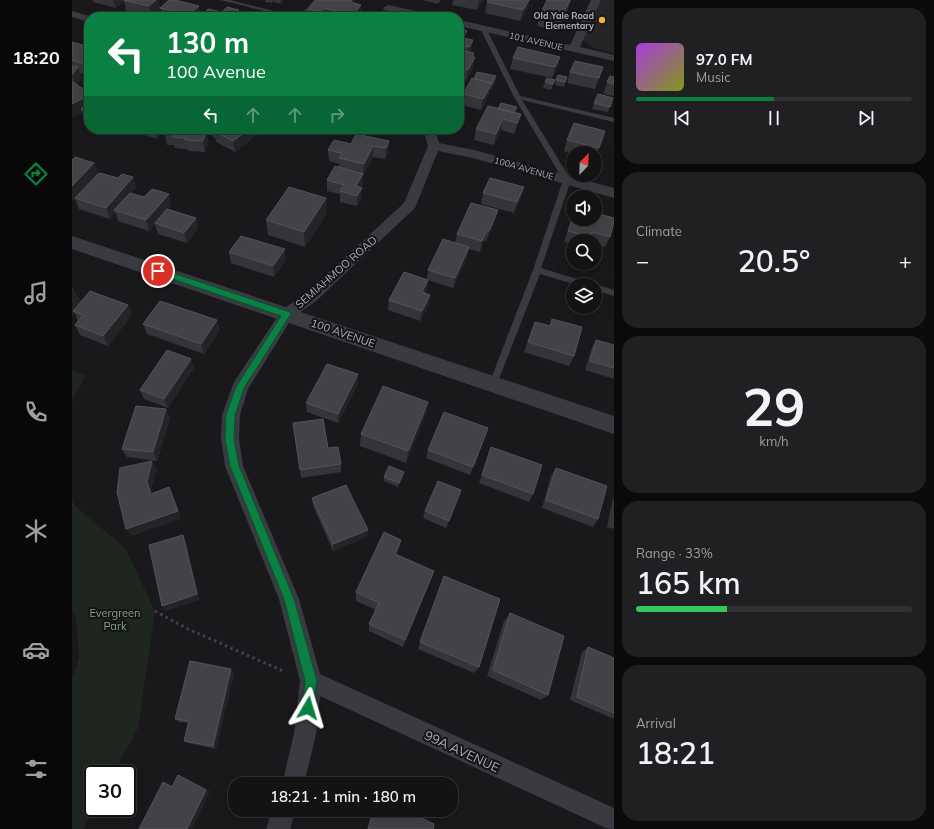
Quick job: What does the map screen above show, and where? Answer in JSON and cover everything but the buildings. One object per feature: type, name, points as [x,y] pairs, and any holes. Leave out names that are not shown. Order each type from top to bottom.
[{"type":"street","points":[[574,49],[596,0]]},
{"type":"street","points":[[389,8],[408,12]]},
{"type":"street","points":[[72,14],[84,18]]},
{"type":"street","name":"101 AVENUE","points":[[464,24],[614,58]]},
{"type":"street","points":[[430,134],[434,146]]},
{"type":"street","name":"100A AVENUE","points":[[434,146],[474,154],[566,180]]},
{"type":"street","name":"SEMIAHMOO ROAD","points":[[295,777],[305,734],[311,681],[289,599],[234,466],[230,439],[231,415],[240,387],[287,314],[311,297],[410,205],[434,146]]},
{"type":"street","name":"100A AVENUE","points":[[574,182],[614,193]]},
{"type":"street","name":"100 AVENUE","points":[[72,242],[614,425]]},
{"type":"street","name":"99A AVENUE","points":[[311,681],[614,820]]},
{"type":"street","points":[[278,829],[282,817]]},
{"type":"lane","points":[[223,0],[274,12]]},
{"type":"lane","points":[[306,12],[316,0]]},
{"type":"lane","points":[[483,28],[517,97],[566,178]]},
{"type":"lane","points":[[517,97],[614,120]]},
{"type":"lane","points":[[493,384],[537,270],[566,182]]},
{"type":"lane","points":[[537,270],[566,279]]},
{"type":"lane","points":[[602,289],[614,293]]},
{"type":"path","points":[[155,610],[188,629],[282,671]]},
{"type":"shaded area","name":"Old Yale Road Elementary","points":[[599,0],[614,0],[614,53],[594,48],[581,39]]},
{"type":"green space","points":[[72,370],[86,375],[72,401]]},
{"type":"green space","name":"Evergreen Park","points":[[72,500],[75,506],[125,548],[155,611],[138,728],[118,765],[84,765],[84,817],[89,817],[83,829],[72,829],[72,679],[79,658],[76,617],[72,612]]},
{"type":"place","name":"Old Yale Road Elementary","points":[[602,20]]},
{"type":"route","points":[[158,271],[287,314],[240,387],[231,415],[230,439],[234,466],[289,599],[311,681],[308,708]]}]
